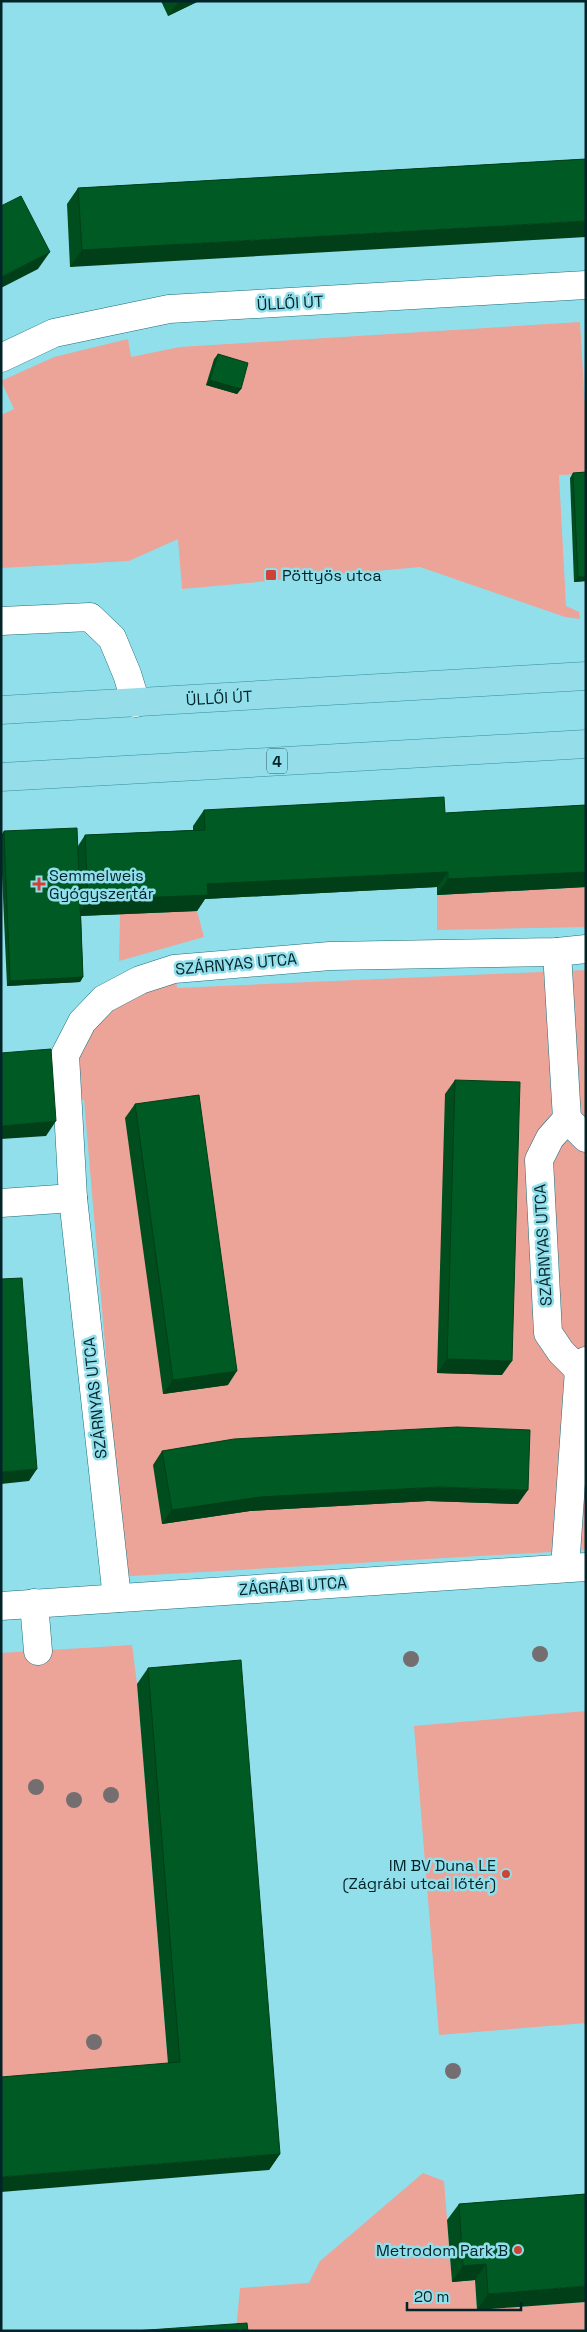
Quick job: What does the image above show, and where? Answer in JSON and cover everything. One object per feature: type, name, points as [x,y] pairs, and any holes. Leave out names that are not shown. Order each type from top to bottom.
[{"type":"main road","name":"ÜLLŐI ÚT","points":[[1,710],[586,676]]},
{"type":"main road","name":"4","points":[[1,777],[586,744]]},
{"type":"street","name":"ÜLLŐI ÚT","points":[[1,358],[54,333],[169,310],[586,285]]},
{"type":"street","points":[[1,621],[90,617],[112,638],[127,674],[136,703]]},
{"type":"street","name":"SZÁRNYAS UTCA","points":[[116,1598],[73,1198],[65,1054],[82,1022],[104,999],[140,980],[174,969],[330,956],[586,950]]},
{"type":"street","points":[[557,952],[567,1118],[586,1138]]},
{"type":"street","name":"SZÁRNYAS UTCA","points":[[567,1118],[550,1138],[539,1160],[548,1333],[561,1352],[582,1365],[575,1568]]},
{"type":"street","points":[[1,1203],[73,1198]]},
{"type":"street","name":"ZÁGRÁBI UTCA","points":[[1,1606],[575,1568]]},
{"type":"street","points":[[34,1604],[38,1651]]},
{"type":"shaded area","points":[[580,322],[586,425],[586,474],[559,475],[566,606],[579,612],[580,619],[565,617],[420,567],[182,589],[178,539],[129,561],[1,568],[1,415],[14,409],[1,381],[54,357],[128,339],[131,357],[180,347]]},
{"type":"shaded area","points":[[586,887],[586,927],[437,930],[437,895]]},
{"type":"shaded area","points":[[197,911],[204,937],[119,961],[120,914]]},
{"type":"shaded area","points":[[174,969],[177,988],[586,970],[586,1550],[114,1577],[96,1403],[110,1402],[84,1100],[68,1100],[82,1022]]},
{"type":"shaded area","points":[[132,1645],[137,1684],[169,2078],[1,2092],[1,1653]]},
{"type":"shaded area","name":"IM BV Duna LE (Zágrábi utcai lőtér)","points":[[586,1711],[586,2023],[439,2035],[414,1726]]},
{"type":"shaded area","points":[[423,2173],[444,2181],[452,2282],[475,2280],[477,2310],[586,2302],[586,2331],[236,2331],[240,2288],[309,2283],[320,2261]]},
{"type":"building","points":[[586,159],[586,221],[82,250],[78,188]]},
{"type":"building","points":[[21,196],[50,252],[1,277],[1,206]]},
{"type":"building","points":[[218,354],[248,363],[241,389],[210,380]]},
{"type":"building","points":[[586,472],[586,577],[578,577],[573,473]]},
{"type":"building","points":[[444,797],[445,813],[586,805],[586,872],[448,879],[448,872],[207,884],[208,895],[88,900],[85,835],[205,830],[204,810]]},
{"type":"building","name":"Semmelweis Gyógyszertár","points":[[77,828],[83,977],[10,981],[4,831]]},
{"type":"building","points":[[51,1049],[56,1121],[1,1126],[1,1053]]},
{"type":"building","points":[[455,1080],[520,1082],[512,1361],[447,1359]]},
{"type":"building","points":[[199,1095],[237,1371],[173,1380],[135,1104]]},
{"type":"building","points":[[22,1278],[37,1469],[1,1472],[1,1279]]},
{"type":"building","points":[[457,1427],[530,1430],[528,1490],[438,1487],[260,1497],[172,1510],[162,1451],[234,1439]]},
{"type":"building","points":[[241,1660],[280,2154],[1,2177],[1,2077],[180,2062],[148,1668]]},
{"type":"building","name":"Metrodom Park B","points":[[586,2194],[586,2286],[488,2294],[486,2264],[463,2266],[459,2204]]},
{"type":"building","points":[[247,2323],[248,2331],[134,2331]]},
{"type":"place","name":"Pöttyös utca","points":[[271,575]]},
{"type":"place","name":"Semmelweis Gyógyszertár","points":[[39,884]]},
{"type":"place","name":"IM BV Duna LE (Zágrábi utcai lőtér)","points":[[506,1874]]},
{"type":"place","name":"Metrodom Park B","points":[[518,2250]]}]
